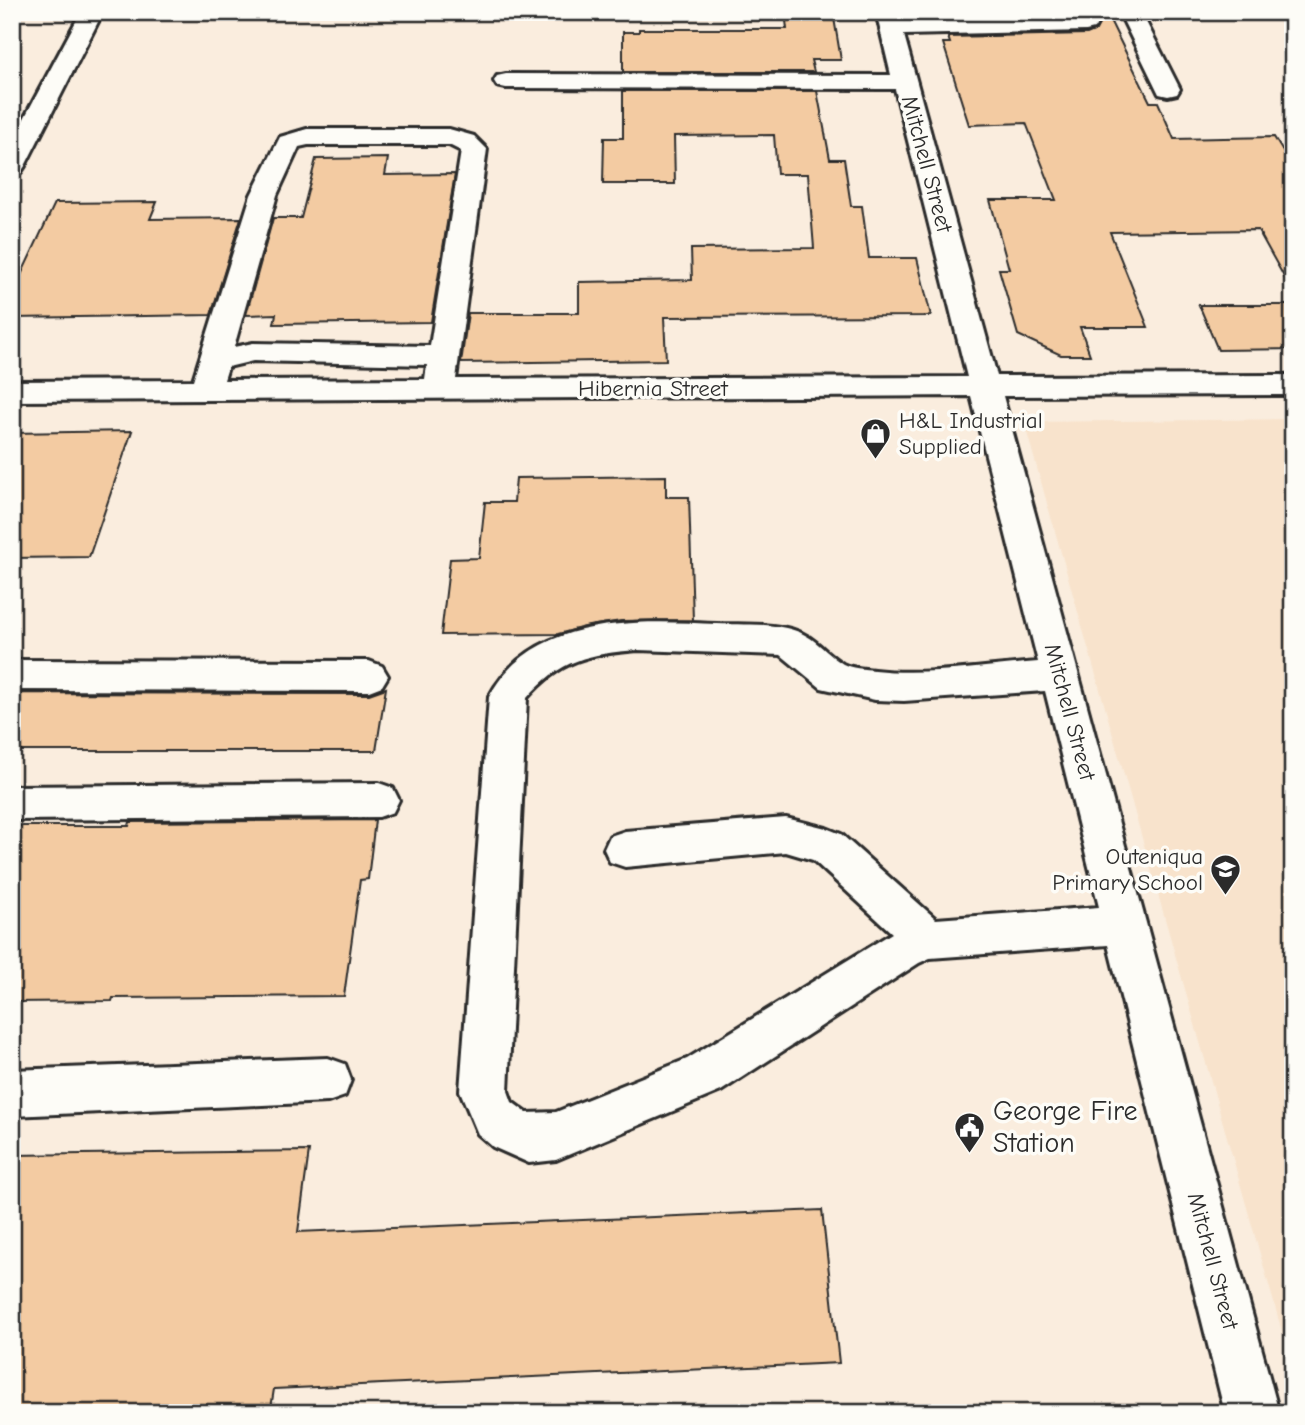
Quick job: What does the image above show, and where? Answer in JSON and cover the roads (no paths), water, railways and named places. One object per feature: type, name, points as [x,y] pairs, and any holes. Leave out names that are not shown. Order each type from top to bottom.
[{"type":"street","points":[[12,166],[92,12]]},
{"type":"street","points":[[1130,12],[1168,89]]},
{"type":"street","points":[[889,20],[1086,24]]},
{"type":"street","name":"Mitchell Street","points":[[889,20],[1252,1413]]},
{"type":"street","points":[[506,81],[905,82]]},
{"type":"street","points":[[210,376],[264,195],[289,142],[307,137],[449,137],[465,141],[474,149],[439,389]]},
{"type":"street","points":[[210,376],[253,352],[443,356]]},
{"type":"street","name":"Hibernia Street","points":[[12,391],[210,376],[439,389],[1293,385]]},
{"type":"street","points":[[1060,675],[875,685],[834,678],[800,647],[785,640],[627,638],[575,645],[521,677],[508,697],[484,1091],[495,1118],[510,1130],[529,1139],[556,1136],[704,1075],[904,949],[928,939],[1125,924]]},
{"type":"street","points":[[12,676],[369,676]]},
{"type":"street","points":[[12,803],[379,800]]},
{"type":"street","points":[[625,849],[786,835],[810,840],[825,846],[928,939]]},
{"type":"street","points":[[12,1093],[328,1080]]},
{"type":"place","name":"H&L Industrial Supplied","points":[[876,460]]},
{"type":"place","name":"Outeniqua Primary School","points":[[1226,896]]},
{"type":"place","name":"George Fire Station","points":[[970,1154]]}]
